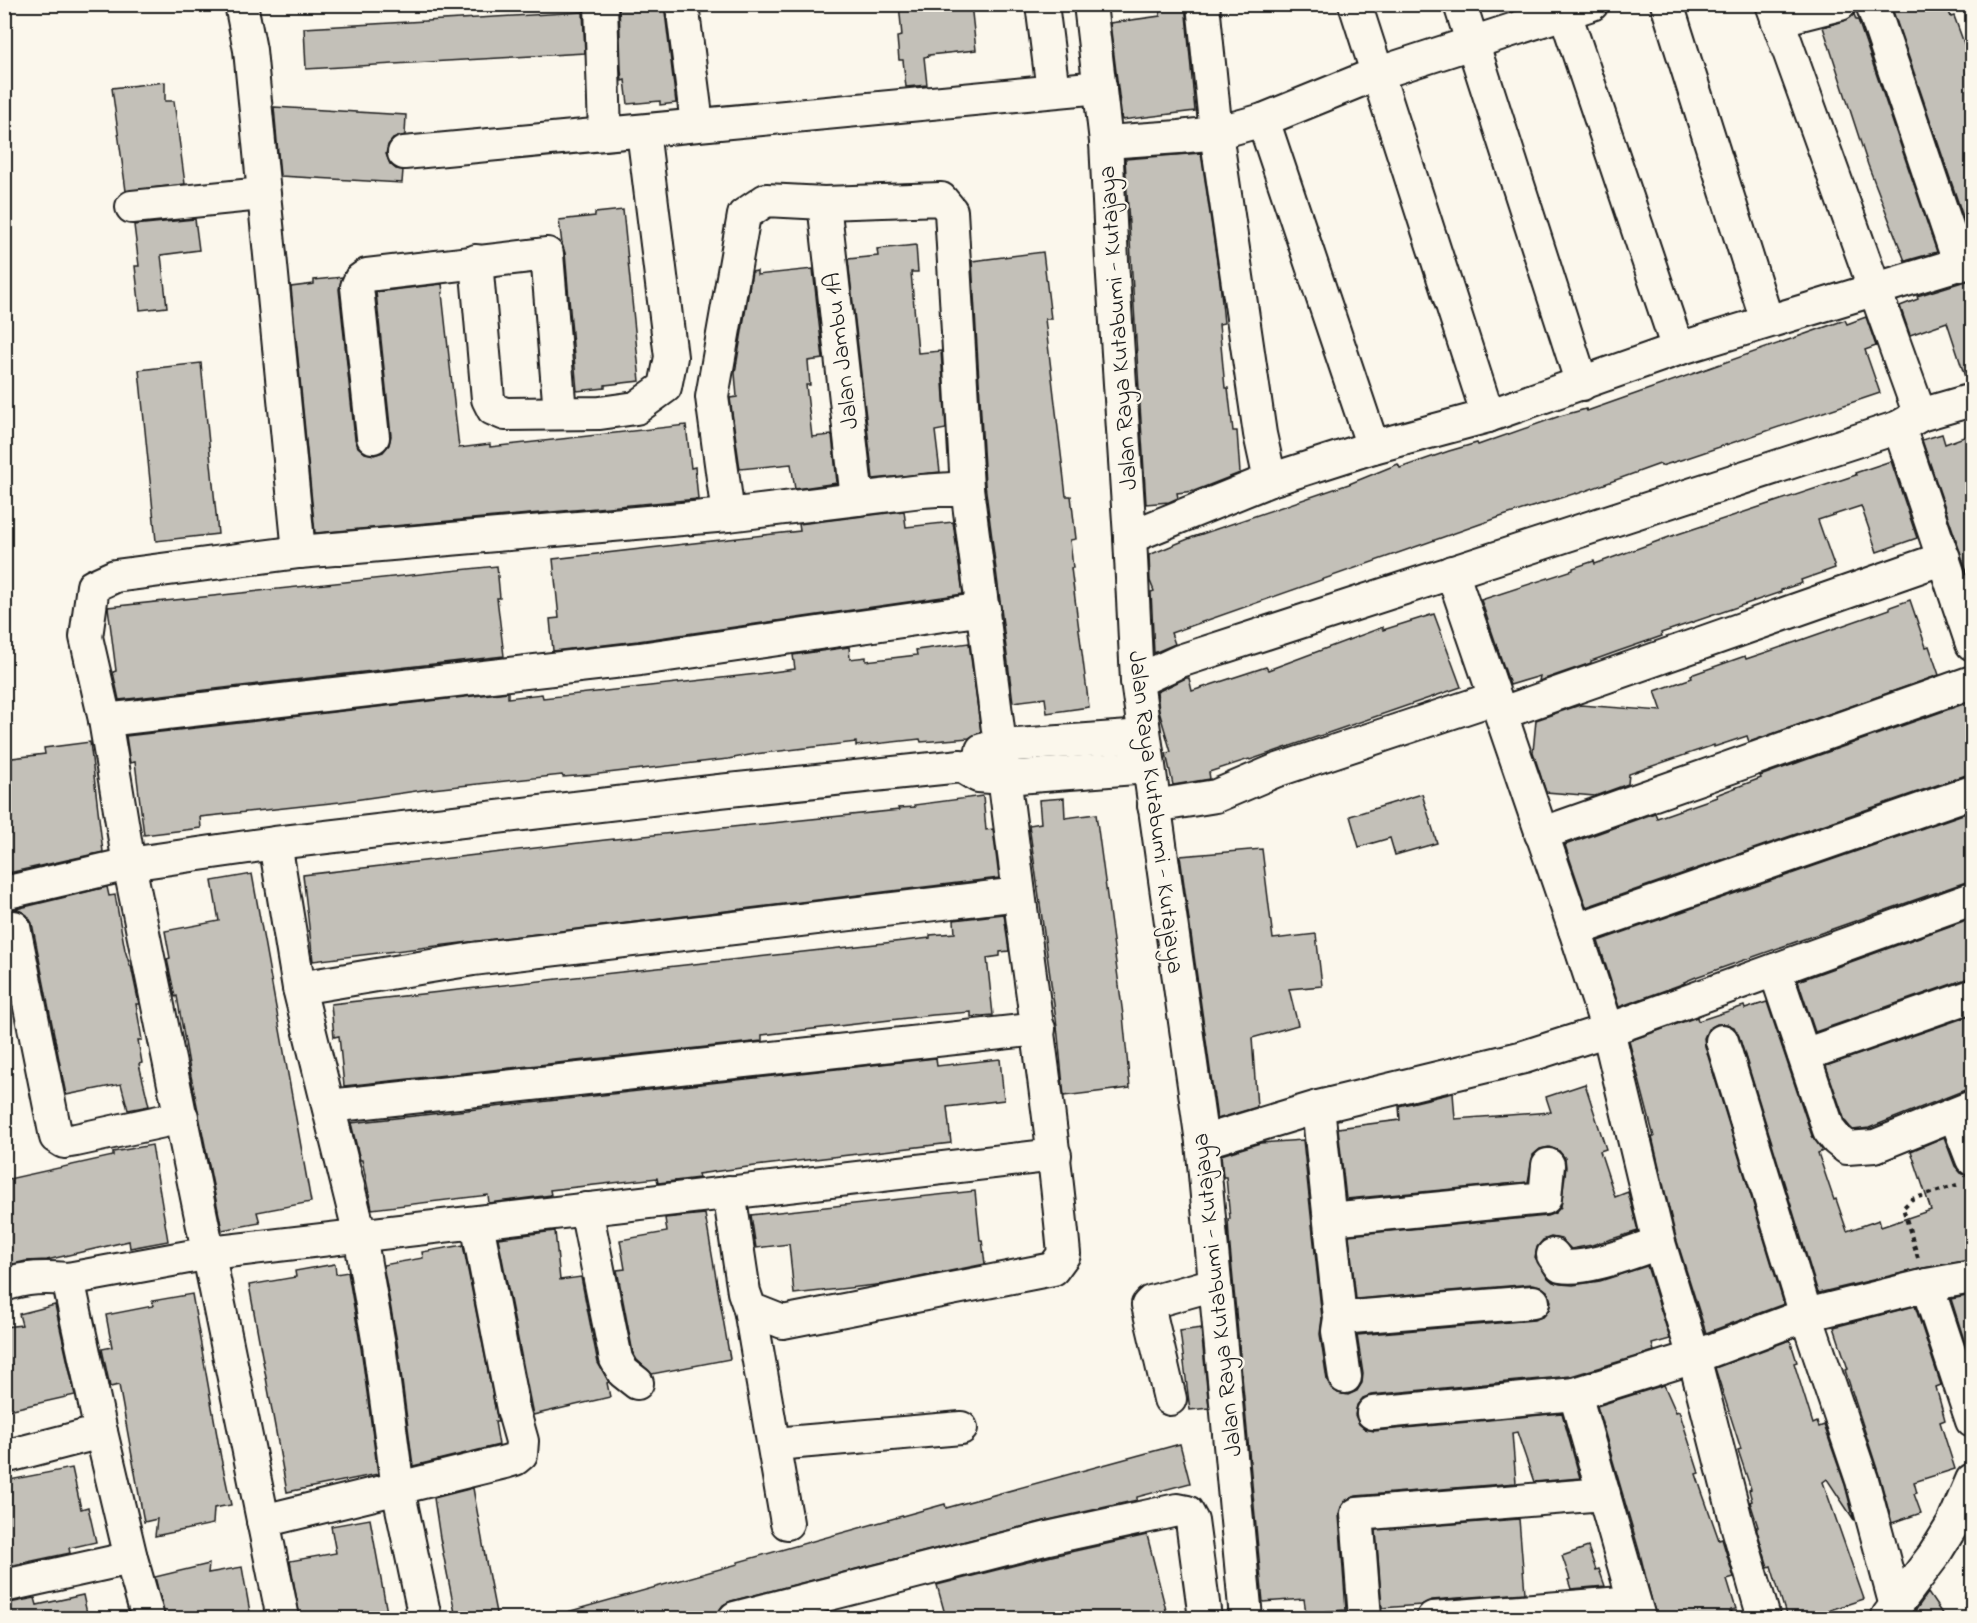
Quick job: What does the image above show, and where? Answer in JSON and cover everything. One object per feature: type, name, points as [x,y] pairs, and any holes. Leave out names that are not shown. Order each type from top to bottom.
[{"type":"street","points":[[241,4],[249,50],[299,552]]},
{"type":"street","points":[[601,4],[605,133]]},
{"type":"street","points":[[682,4],[698,124]]},
{"type":"street","points":[[1042,4],[1053,91]]},
{"type":"street","name":"Jalan Raya Kutabumi - Kutajaya","points":[[1090,4],[1106,142],[1137,681],[1202,1142],[1246,1618]]},
{"type":"street","points":[[1203,4],[1216,133],[1260,434],[1270,480]]},
{"type":"street","points":[[1354,4],[1488,416]]},
{"type":"street","points":[[1460,4],[1582,384]]},
{"type":"street","points":[[1667,4],[1767,321]]},
{"type":"street","points":[[1840,4],[1774,12],[1876,288],[1944,558],[1972,644]]},
{"type":"street","points":[[1130,537],[1270,480],[1372,447],[1488,416],[1678,349],[1966,262],[1872,4]]},
{"type":"street","points":[[1106,142],[1216,133],[1263,120],[1376,74],[1473,43],[1573,7],[1678,349]]},
{"type":"street","points":[[404,153],[1100,87]]},
{"type":"street","points":[[1263,120],[1372,447]]},
{"type":"street","points":[[476,261],[488,399],[493,409],[506,414],[600,413],[636,408],[665,387],[671,357],[643,131]]},
{"type":"street","points":[[132,207],[263,194]]},
{"type":"street","points":[[728,515],[712,397],[744,214],[766,200],[824,202],[941,199],[951,211],[967,488],[1055,1155],[1064,1254],[1053,1269],[783,1322],[750,1309]]},
{"type":"street","name":"Jalan Jambu 1A","points":[[824,202],[857,499]]},
{"type":"street","points":[[373,437],[357,287],[360,280],[368,275],[476,261],[547,254],[560,413]]},
{"type":"street","points":[[1137,681],[1180,661],[1972,400]]},
{"type":"street","points":[[284,1618],[129,864],[105,720],[86,636],[93,586],[115,576],[299,552],[728,515],[967,488]]},
{"type":"street","points":[[1154,806],[1216,796],[1275,771],[1498,705],[1944,558]]},
{"type":"street","points":[[1452,572],[1608,1030],[1659,1244],[1694,1357],[1764,1618]]},
{"type":"street","points":[[105,720],[640,658],[984,609]]},
{"type":"street","points":[[1541,834],[1972,682]]},
{"type":"street","points":[[961,766],[972,753],[1002,746],[1144,736]]},
{"type":"street","points":[[4,893],[129,864],[275,843],[719,791],[961,766],[978,776],[1005,778],[1148,766]]},
{"type":"street","points":[[1575,930],[1972,792]]},
{"type":"street","points":[[275,843],[299,988],[360,1235],[379,1345],[398,1489],[425,1618]]},
{"type":"street","points":[[299,988],[473,959],[1019,894]]},
{"type":"street","points":[[1202,1142],[1318,1107],[1524,1057],[1608,1030],[1972,899]]},
{"type":"street","points":[[14,927],[56,1137],[64,1142],[182,1118]]},
{"type":"street","points":[[1775,970],[1829,1130],[1837,1140],[1847,1148],[1875,1146],[1964,1111],[1967,1171]]},
{"type":"street","points":[[1804,1055],[1972,996]]},
{"type":"street","points":[[329,1106],[1039,1029]]},
{"type":"street","points":[[1722,1041],[1806,1315],[1862,1480],[1891,1612]]},
{"type":"street","points":[[1318,1107],[1340,1318],[1338,1331],[1345,1377]]},
{"type":"street","points":[[4,1285],[28,1278],[68,1279],[210,1253],[1055,1155]]},
{"type":"street","points":[[1330,1219],[1545,1198],[1548,1165]]},
{"type":"street","points":[[729,1192],[744,1292],[750,1309],[787,1522]]},
{"type":"street","points":[[586,1209],[616,1359],[623,1372],[637,1383]]},
{"type":"street","points":[[263,1521],[505,1462],[521,1454],[522,1441],[513,1409],[477,1223]]},
{"type":"street","points":[[1553,1256],[1561,1266],[1569,1268],[1586,1266],[1659,1244]]},
{"type":"street","points":[[1373,1413],[1575,1394],[1694,1357],[1806,1315],[1927,1285],[1972,1277]]},
{"type":"street","points":[[68,1279],[101,1432],[148,1618]]},
{"type":"street","points":[[1170,1399],[1149,1305],[1151,1302],[1215,1284]]},
{"type":"street","points":[[1927,1285],[1972,1421]]},
{"type":"street","points":[[1340,1318],[1533,1302]]},
{"type":"street","points":[[1433,1618],[1637,1610],[1575,1394]]},
{"type":"street","points":[[775,1444],[961,1428]]},
{"type":"street","points":[[4,1456],[101,1432]]},
{"type":"street","points":[[1891,1612],[1934,1555],[1953,1524],[1972,1480]]},
{"type":"street","points":[[1365,1618],[1357,1514],[1605,1494]]},
{"type":"street","points":[[735,1618],[1048,1538],[1176,1510],[1187,1512],[1192,1521],[1205,1618]]},
{"type":"street","points":[[4,1586],[131,1558]]},
{"type":"path","points":[[1927,1285],[1903,1208],[1912,1199],[1967,1171]]},
{"type":"building","points":[[619,4],[664,4],[676,103],[660,105],[660,101],[628,104],[625,80],[622,81]]},
{"type":"building","points":[[899,4],[971,4],[976,50],[924,57],[927,85],[906,87],[903,60],[899,60],[897,37],[902,36]]},
{"type":"building","points":[[1159,4],[1185,4],[1195,111],[1122,120],[1110,23],[1160,16]]},
{"type":"building","points":[[1902,4],[1946,4],[1951,17],[1954,16],[1972,65],[1972,243],[1892,8]]},
{"type":"building","points":[[583,12],[585,53],[306,69],[304,28]]},
{"type":"building","points":[[1854,14],[1858,20],[1937,252],[1905,261],[1868,165],[1823,27],[1844,21]]},
{"type":"building","points":[[165,82],[165,101],[174,101],[185,184],[126,191],[112,88]]},
{"type":"building","points":[[274,107],[406,115],[405,135],[393,139],[388,145],[386,154],[390,164],[396,169],[403,170],[402,183],[280,176]]},
{"type":"building","points":[[1201,153],[1220,282],[1224,323],[1219,324],[1225,388],[1228,388],[1233,431],[1237,431],[1240,473],[1194,491],[1177,493],[1178,498],[1169,502],[1146,504],[1125,159]]},
{"type":"building","points":[[623,210],[640,381],[577,391],[565,253],[559,220]]},
{"type":"building","points":[[195,219],[199,250],[161,255],[167,307],[140,310],[135,266],[139,266],[134,225]]},
{"type":"building","points":[[916,245],[918,272],[911,272],[918,353],[941,351],[946,429],[935,431],[940,472],[873,479],[848,259],[878,256],[877,249]]},
{"type":"building","points":[[1043,252],[1051,319],[1045,319],[1066,496],[1071,496],[1076,539],[1070,540],[1073,568],[1071,568],[1089,707],[1047,713],[1045,698],[1013,702],[985,484],[972,261]]},
{"type":"building","points":[[813,269],[823,359],[808,361],[810,385],[806,385],[812,437],[832,435],[837,483],[795,489],[791,464],[740,469],[730,398],[737,397],[735,373],[752,272],[757,271],[757,275]]},
{"type":"building","points":[[342,277],[339,289],[355,439],[358,447],[365,453],[374,455],[383,452],[389,445],[391,436],[376,292],[442,284],[459,448],[490,444],[490,447],[686,425],[691,468],[695,467],[698,499],[315,533],[291,287],[314,284],[314,280]]},
{"type":"building","points":[[1972,279],[1972,383],[1967,383],[1947,322],[1910,335],[1900,306],[1918,299],[1917,296]]},
{"type":"building","points":[[1866,317],[1876,346],[1865,350],[1880,393],[1687,458],[1661,466],[1660,464],[1577,494],[1503,516],[1171,633],[1175,644],[1154,653],[1151,592],[1154,591],[1150,581],[1149,555],[1193,537],[1349,484],[1398,464],[1400,468],[1449,451],[1477,443],[1478,445],[1560,416],[1586,409],[1587,411],[1845,320],[1847,324]]},
{"type":"building","points":[[201,363],[218,534],[156,541],[139,370]]},
{"type":"building","points":[[1942,434],[1945,444],[1972,434],[1972,584],[1922,440]]},
{"type":"building","points":[[1891,461],[1917,538],[1877,552],[1861,506],[1818,520],[1835,568],[1801,580],[1802,583],[1781,590],[1781,592],[1661,633],[1662,636],[1591,661],[1591,663],[1539,681],[1540,676],[1510,685],[1481,600],[1594,561],[1595,564]]},
{"type":"building","points":[[904,511],[906,527],[953,522],[963,594],[553,651],[550,619],[559,618],[553,559],[800,531],[799,524]]},
{"type":"building","points":[[497,566],[500,598],[497,598],[504,656],[119,700],[113,672],[116,671],[108,607]]},
{"type":"building","points":[[1910,600],[1926,647],[1929,646],[1939,675],[1749,742],[1747,736],[1629,774],[1628,784],[1595,796],[1546,792],[1533,752],[1536,720],[1580,705],[1662,711],[1655,691],[1692,678],[1691,675],[1745,656],[1746,659],[1770,651]]},
{"type":"building","points":[[1434,614],[1461,687],[1209,772],[1210,779],[1173,785],[1166,753],[1171,752],[1159,711],[1157,692],[1186,678],[1189,678],[1192,691],[1266,667],[1268,670],[1383,627],[1383,630]]},
{"type":"building","points":[[969,643],[981,732],[969,738],[921,742],[920,739],[856,746],[856,742],[590,775],[563,777],[562,775],[423,790],[340,802],[200,817],[201,828],[144,835],[135,762],[130,763],[126,736],[508,692],[508,698],[542,694],[543,698],[757,674],[795,669],[793,655],[849,647],[850,659],[866,657],[866,661],[917,655],[916,650]]},
{"type":"building","points":[[1972,701],[1972,774],[1586,907],[1565,845],[1655,813],[1657,818],[1717,797],[1716,795],[1761,778],[1760,776]]},
{"type":"building","points":[[90,742],[103,852],[4,874],[4,759],[45,754],[44,748]]},
{"type":"building","points":[[1422,794],[1437,843],[1395,855],[1390,838],[1359,847],[1350,816]]},
{"type":"building","points":[[983,796],[986,830],[993,829],[999,878],[313,961],[303,875],[605,840],[899,810],[898,808],[915,807],[914,805]]},
{"type":"building","points":[[1064,798],[1065,818],[1096,814],[1123,1015],[1130,1088],[1064,1096],[1057,1026],[1029,825],[1041,823],[1039,800]]},
{"type":"building","points":[[1972,811],[1972,881],[1696,977],[1619,1007],[1598,941]]},
{"type":"building","points":[[1262,849],[1273,939],[1316,934],[1322,986],[1289,989],[1298,1025],[1252,1038],[1257,1107],[1217,1119],[1180,856]]},
{"type":"building","points":[[252,874],[311,1202],[257,1212],[260,1223],[222,1230],[177,996],[175,997],[167,959],[170,958],[165,931],[219,921],[212,881]]},
{"type":"building","points":[[107,887],[109,896],[115,895],[125,950],[139,1004],[136,1004],[142,1040],[138,1040],[142,1063],[139,1064],[149,1106],[128,1110],[121,1084],[66,1095],[32,923],[27,915],[16,909]]},
{"type":"building","points":[[1004,914],[1009,951],[1000,952],[1000,956],[987,958],[993,1015],[971,1017],[971,1012],[933,1015],[762,1035],[762,1041],[344,1086],[339,1036],[334,1037],[331,1004],[930,938],[930,935],[955,933],[954,920]]},
{"type":"building","points":[[1972,918],[1972,978],[1815,1032],[1798,981]]},
{"type":"building","points":[[1767,1002],[1812,1136],[1823,1151],[1818,1153],[1847,1231],[1879,1220],[1881,1227],[1931,1210],[1911,1151],[1944,1137],[1955,1166],[1961,1173],[1972,1177],[1972,1236],[1965,1238],[1972,1260],[1923,1268],[1818,1293],[1739,1036],[1734,1027],[1717,1024],[1708,1029],[1704,1038],[1705,1046],[1784,1304],[1706,1333],[1676,1238],[1652,1137],[1654,1137],[1629,1041],[1697,1017],[1698,1021],[1744,1006],[1745,1009]]},
{"type":"building","points":[[1972,1015],[1972,1089],[1869,1128],[1853,1130],[1850,1127],[1845,1121],[1826,1066]]},
{"type":"building","points":[[936,1058],[937,1066],[1000,1059],[1004,1100],[947,1107],[951,1143],[755,1166],[698,1174],[699,1178],[658,1183],[657,1178],[550,1190],[551,1195],[489,1203],[488,1195],[372,1209],[362,1160],[360,1160],[351,1123]]},
{"type":"building","points":[[1585,1084],[1606,1149],[1600,1151],[1615,1197],[1628,1192],[1638,1231],[1571,1249],[1561,1239],[1551,1237],[1543,1240],[1537,1247],[1535,1257],[1547,1277],[1560,1284],[1573,1285],[1600,1281],[1647,1266],[1670,1339],[1652,1344],[1654,1351],[1571,1376],[1371,1395],[1363,1398],[1357,1405],[1355,1415],[1359,1424],[1365,1429],[1374,1431],[1562,1413],[1580,1478],[1534,1482],[1517,1432],[1512,1433],[1516,1483],[1356,1496],[1346,1500],[1339,1515],[1346,1610],[1306,1613],[1304,1599],[1263,1602],[1229,1237],[1228,1219],[1230,1219],[1226,1177],[1223,1177],[1221,1155],[1260,1143],[1303,1140],[1322,1318],[1320,1334],[1327,1380],[1331,1388],[1338,1393],[1348,1395],[1357,1391],[1362,1383],[1363,1374],[1357,1335],[1534,1320],[1544,1316],[1549,1310],[1551,1301],[1547,1291],[1532,1284],[1356,1299],[1349,1235],[1547,1216],[1555,1213],[1561,1207],[1566,1167],[1565,1158],[1559,1151],[1549,1147],[1540,1149],[1533,1155],[1528,1182],[1346,1199],[1338,1128],[1400,1120],[1399,1106],[1453,1093],[1455,1119],[1551,1112],[1546,1097]]},
{"type":"building","points":[[152,1145],[168,1241],[130,1248],[129,1241],[47,1260],[26,1261],[4,1266],[4,1180],[113,1156],[113,1152]]},
{"type":"building","points":[[975,1191],[985,1264],[885,1284],[794,1294],[789,1244],[756,1248],[751,1215]]},
{"type":"building","points":[[705,1214],[730,1359],[652,1374],[633,1353],[617,1270],[625,1269],[620,1240],[667,1232],[665,1218]]},
{"type":"building","points":[[555,1231],[560,1280],[581,1277],[598,1363],[609,1382],[607,1383],[610,1397],[533,1415],[498,1238]]},
{"type":"building","points":[[463,1245],[498,1422],[495,1422],[499,1445],[413,1466],[397,1342],[383,1265],[423,1258],[422,1252]]},
{"type":"building","points":[[335,1264],[336,1274],[348,1272],[378,1474],[287,1492],[249,1285],[296,1277],[295,1271]]},
{"type":"building","points":[[192,1294],[231,1505],[214,1508],[213,1524],[155,1536],[157,1519],[144,1522],[119,1385],[110,1387],[102,1349],[112,1347],[106,1315],[153,1306],[152,1301]]},
{"type":"building","points":[[1972,1295],[1972,1365],[1951,1299]]},
{"type":"building","points":[[55,1305],[75,1395],[4,1411],[4,1327],[22,1325],[19,1314]]},
{"type":"building","points":[[1915,1306],[1941,1385],[1936,1387],[1945,1420],[1940,1422],[1955,1469],[1914,1482],[1917,1493],[1914,1494],[1921,1513],[1892,1523],[1834,1327]]},
{"type":"building","points":[[1201,1328],[1209,1408],[1190,1410],[1180,1331]]},
{"type":"building","points":[[1790,1340],[1797,1362],[1794,1363],[1813,1424],[1817,1422],[1819,1427],[1824,1425],[1845,1485],[1854,1520],[1827,1479],[1823,1482],[1864,1599],[1805,1618],[1787,1618],[1771,1566],[1768,1567],[1750,1502],[1752,1501],[1749,1490],[1751,1489],[1738,1450],[1741,1449],[1715,1368]]},
{"type":"building","points":[[1664,1385],[1676,1412],[1679,1411],[1699,1473],[1696,1474],[1719,1540],[1722,1539],[1734,1578],[1727,1580],[1736,1609],[1731,1610],[1734,1618],[1656,1618],[1597,1406]]},
{"type":"building","points":[[1180,1444],[1190,1483],[1137,1497],[1137,1500],[1044,1521],[731,1601],[723,1605],[718,1612],[694,1618],[568,1618],[567,1612],[738,1564],[738,1562],[945,1504],[946,1508]]},
{"type":"building","points":[[72,1468],[81,1509],[88,1507],[96,1542],[69,1548],[70,1553],[4,1567],[4,1481]]},
{"type":"building","points":[[473,1488],[497,1618],[456,1618],[440,1538],[434,1498]]},
{"type":"building","points":[[370,1519],[388,1618],[300,1618],[290,1561],[336,1553],[331,1526]]},
{"type":"building","points":[[1519,1519],[1525,1593],[1432,1600],[1421,1605],[1382,1608],[1376,1530]]},
{"type":"building","points":[[1147,1535],[1168,1618],[946,1618],[937,1585]]},
{"type":"building","points":[[1588,1547],[1596,1570],[1599,1569],[1605,1586],[1571,1589],[1562,1556]]},
{"type":"building","points":[[209,1564],[208,1573],[242,1567],[251,1618],[165,1618],[155,1577]]},
{"type":"building","points":[[1928,1593],[1945,1618],[1920,1618],[1915,1611]]},
{"type":"building","points":[[83,1595],[88,1618],[4,1618],[4,1604],[35,1598],[37,1605]]}]
